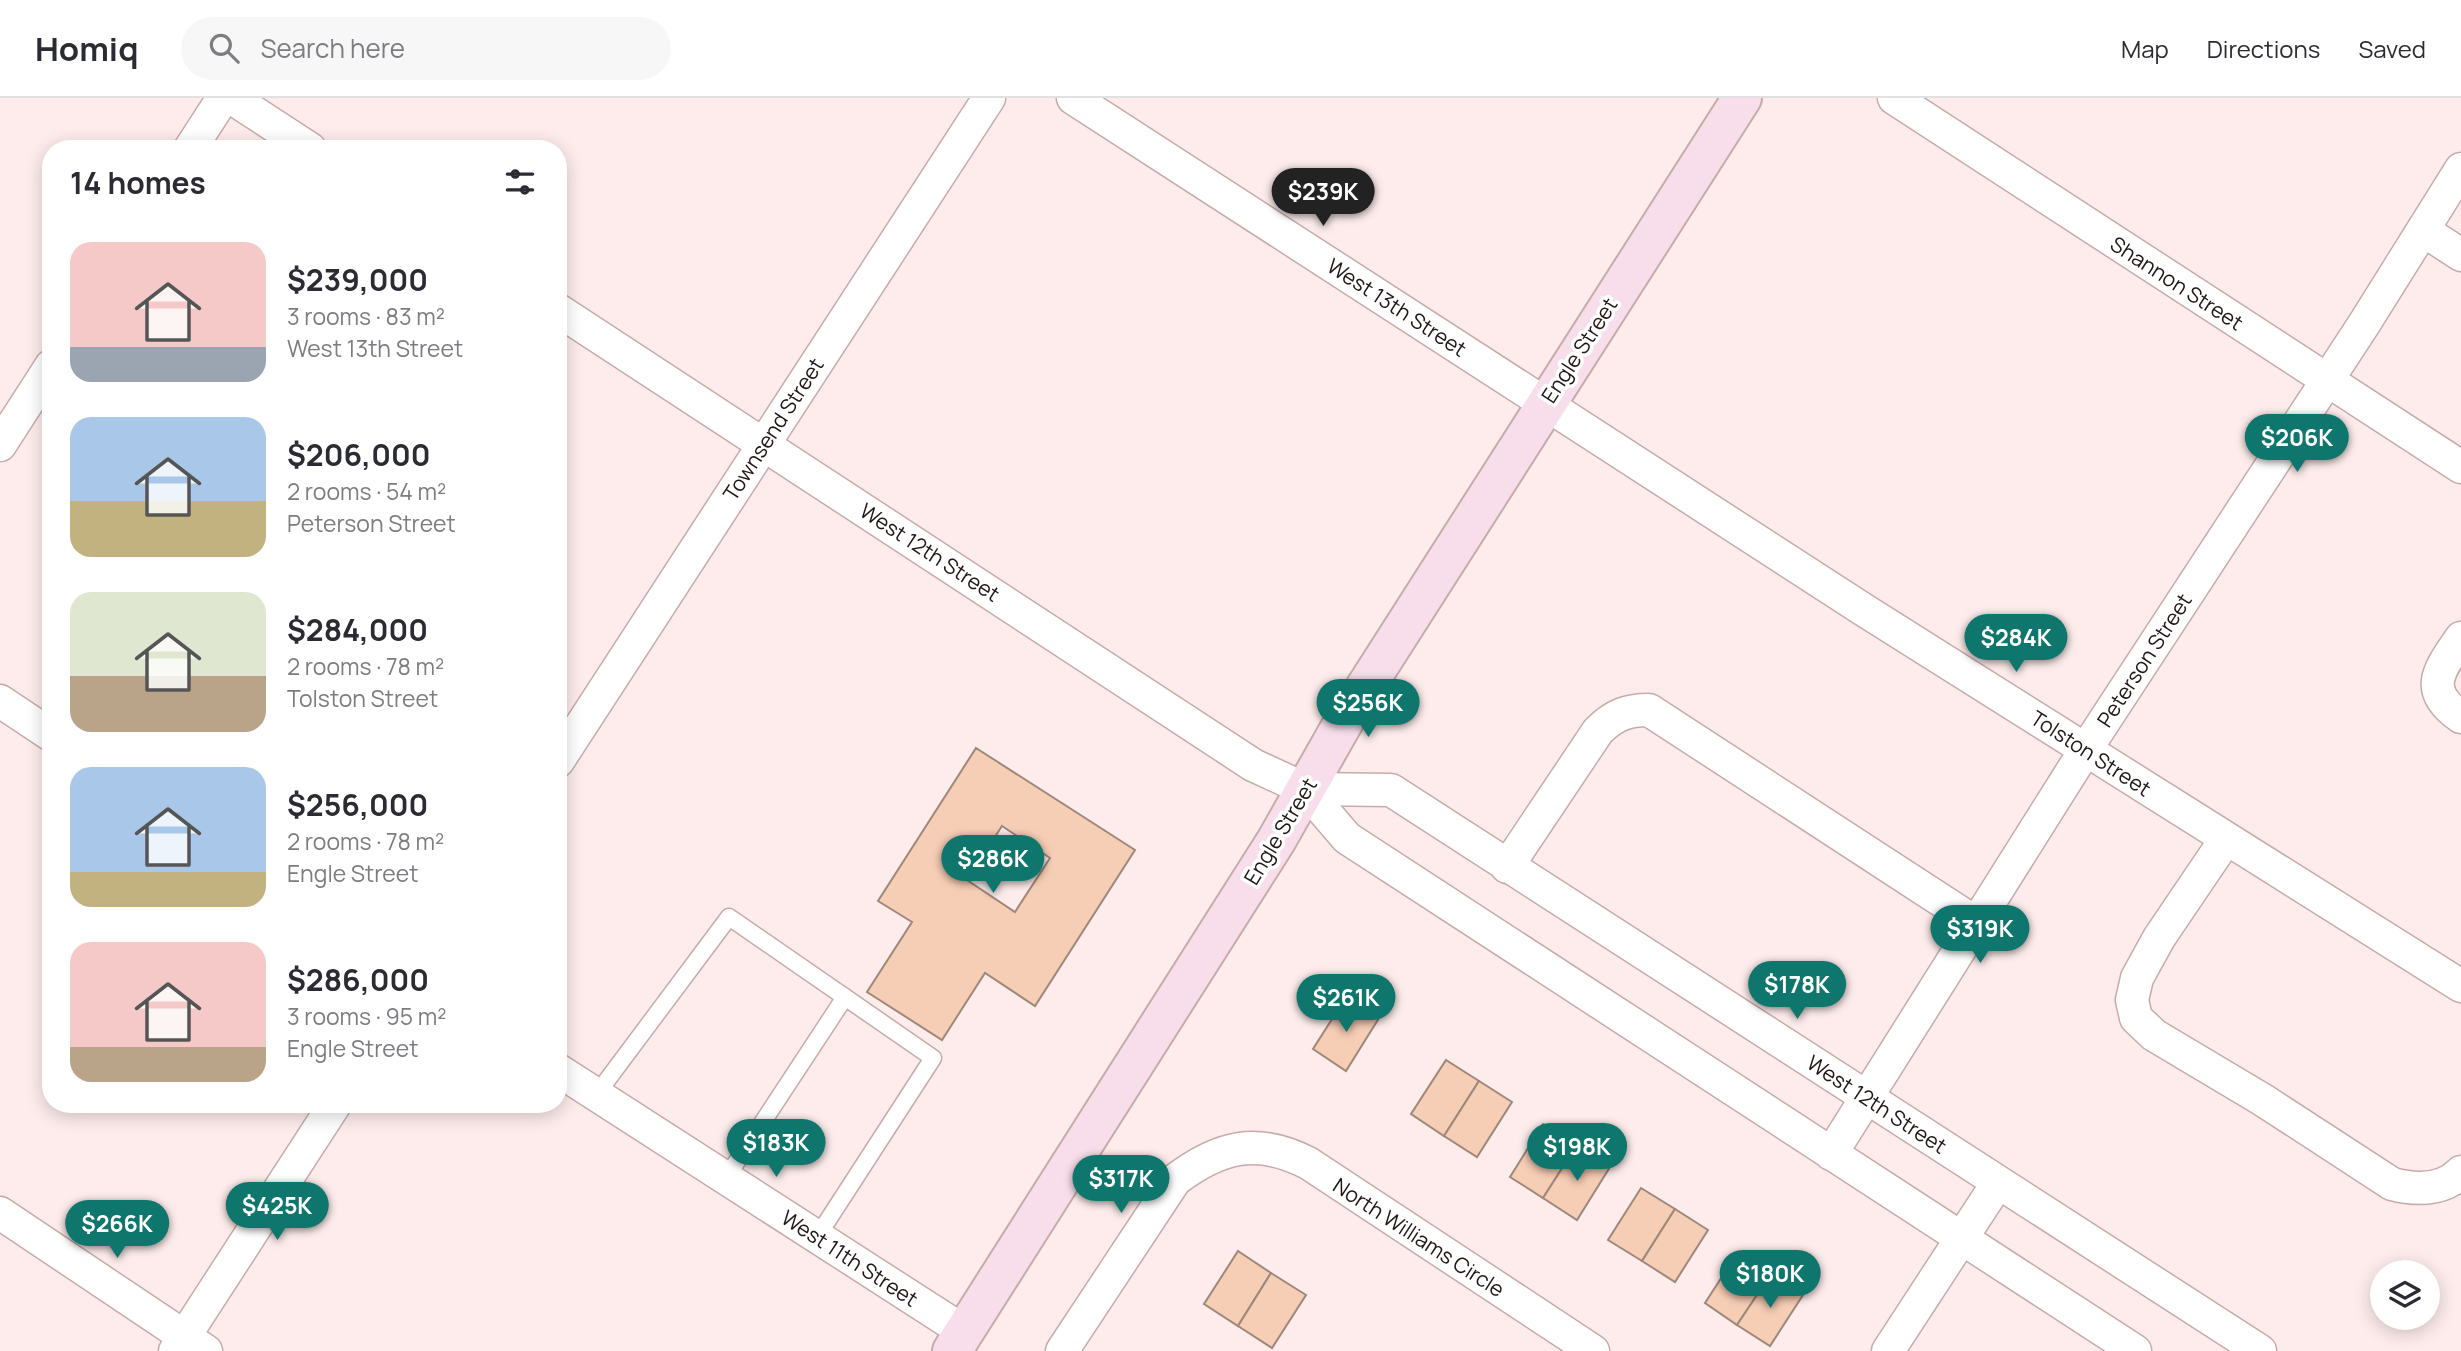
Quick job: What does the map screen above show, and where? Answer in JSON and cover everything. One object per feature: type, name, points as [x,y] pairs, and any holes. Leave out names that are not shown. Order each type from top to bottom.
[{"type":"main road","name":"Engle Street","points":[[958,1341],[1276,841],[1347,716],[1742,98]]},
{"type":"street","points":[[196,140],[223,98]]},
{"type":"street","points":[[232,98],[296,140]]},
{"type":"street","name":"Townsend Street","points":[[567,747],[989,98]]},
{"type":"street","name":"West 13th Street","points":[[1073,98],[1545,403]]},
{"type":"street","name":"Shannon Street","points":[[1895,98],[2461,467]]},
{"type":"street","name":"Peterson Street","points":[[1831,1154],[2086,749],[2327,381],[2461,169]]},
{"type":"street","points":[[2423,230],[2461,256]]},
{"type":"street","name":"West 12th Street","points":[[567,316],[1253,765],[1305,789],[1391,790],[1867,1096],[1997,1184],[2260,1351]]},
{"type":"street","points":[[0,445],[42,380]]},
{"type":"street","name":"Tolston Street","points":[[1545,403],[1864,610],[2461,986]]},
{"type":"street","points":[[2461,638],[2437,678],[2437,694],[2445,706],[2461,717]]},
{"type":"street","points":[[0,701],[42,729]]},
{"type":"street","points":[[1507,867],[1598,731],[1611,718],[1629,710],[1649,710],[1976,923]]},
{"type":"street","name":"West 12th Street","points":[[1305,789],[1347,838],[1961,1240],[2136,1351]]},
{"type":"street","points":[[2226,839],[2159,939],[2137,978],[2132,1000],[2136,1018],[2154,1035],[2263,1100],[2392,1184],[2413,1189],[2431,1187],[2461,1172]]},
{"type":"street","name":"West 11th Street","points":[[567,1076],[817,1237],[958,1341]]},
{"type":"street","points":[[0,1213],[188,1346],[330,1113]]},
{"type":"street","name":"North Williams Circle","points":[[1062,1351],[1175,1180],[1198,1163],[1237,1149],[1266,1146],[1308,1163],[1592,1351]]},
{"type":"street","points":[[1888,1351],[1997,1184]]},
{"type":"lane","points":[[596,1095],[729,917],[933,1058],[817,1237]]},
{"type":"lane","points":[[726,1178],[845,997]]},
{"type":"building","points":[[976,748],[1135,850],[1035,1006],[985,973],[942,1040],[867,992],[912,922],[878,901]],"holes":[[[1002,826],[1050,858],[1015,912],[967,880]]]},
{"type":"building","points":[[1346,997],[1379,1018],[1346,1071],[1313,1049]]},
{"type":"building","points":[[1446,1060],[1479,1081],[1444,1136],[1411,1114]]},
{"type":"building","points":[[1479,1081],[1512,1102],[1477,1157],[1444,1136]]},
{"type":"building","points":[[1543,1124],[1577,1145],[1543,1198],[1510,1177]]},
{"type":"building","points":[[1577,1145],[1610,1167],[1577,1220],[1543,1198]]},
{"type":"building","points":[[1641,1188],[1675,1209],[1642,1261],[1608,1240]]},
{"type":"building","points":[[1675,1209],[1708,1230],[1675,1282],[1642,1261]]},
{"type":"building","points":[[1238,1251],[1271,1273],[1238,1326],[1204,1304]]},
{"type":"building","points":[[1738,1252],[1771,1274],[1737,1325],[1705,1303]]},
{"type":"building","points":[[1271,1273],[1306,1295],[1272,1348],[1238,1326]]},
{"type":"building","points":[[1771,1274],[1803,1295],[1770,1346],[1737,1325]]}]
